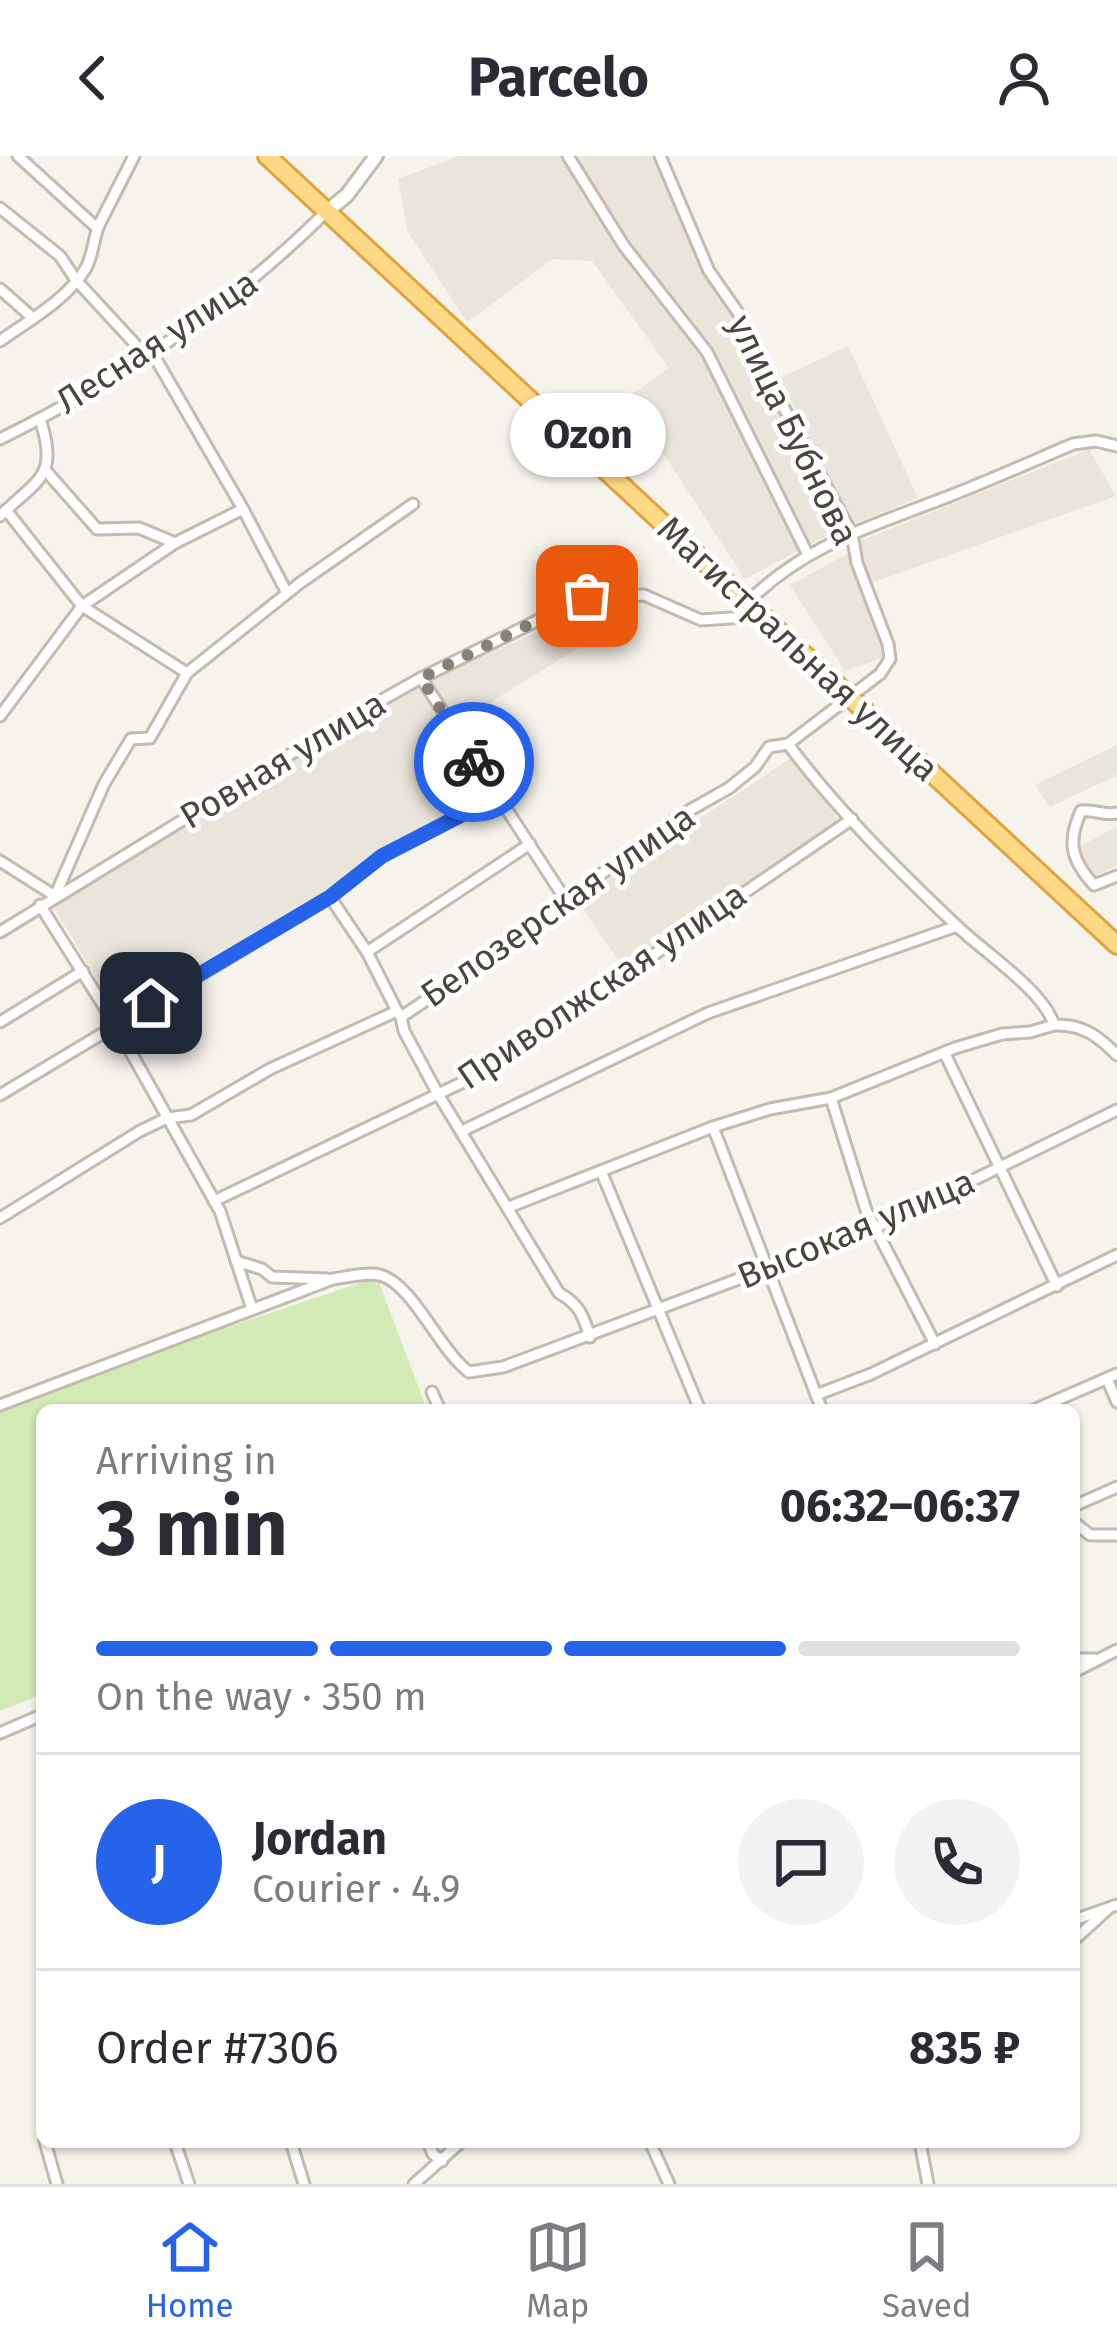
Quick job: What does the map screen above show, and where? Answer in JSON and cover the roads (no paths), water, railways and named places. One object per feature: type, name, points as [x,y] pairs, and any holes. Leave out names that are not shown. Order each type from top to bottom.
[{"type":"highway","name":"Магистральная улица","points":[[267,156],[1117,945]]},
{"type":"street","points":[[18,156],[97,228]]},
{"type":"street","points":[[0,341],[85,271],[97,228],[134,156]]},
{"type":"street","points":[[325,213],[346,195],[376,156]]},
{"type":"street","points":[[568,156],[624,247],[707,352],[807,553]]},
{"type":"street","name":"улица Бубнова","points":[[660,156],[709,271],[739,314],[760,365],[851,534],[890,659],[880,674],[850,698]]},
{"type":"street","points":[[0,208],[60,256],[76,280],[150,356],[287,592]]},
{"type":"street","name":"Лесная улица","points":[[0,439],[150,356],[267,270],[325,213]]},
{"type":"street","points":[[0,289],[33,318]]},
{"type":"street","name":"Лесная улица","points":[[40,419],[49,448],[46,471]]},
{"type":"street","points":[[754,609],[775,574],[807,553],[1073,444],[1096,441],[1117,446]]},
{"type":"street","points":[[175,543],[140,528],[97,529],[46,471],[3,513],[82,606],[187,673]]},
{"type":"street","points":[[0,861],[55,896],[104,784],[131,739],[150,738],[187,673],[287,592],[412,504]]},
{"type":"street","points":[[0,716],[82,606],[175,543],[242,508]]},
{"type":"street","name":"Ровная улица","points":[[0,932],[421,678],[587,596],[644,595],[701,620],[754,609]]},
{"type":"street","points":[[421,678],[565,899]]},
{"type":"street","name":"Белозерская улица","points":[[0,1219],[167,1118],[191,1115],[270,1069],[399,1014],[483,962],[678,817],[729,788],[773,744],[788,744],[850,698]]},
{"type":"street","points":[[788,744],[851,820],[1044,1004],[1054,1024]]},
{"type":"street","points":[[0,1095],[330,897],[382,856],[496,797]]},
{"type":"street","points":[[1117,813],[1102,816],[1081,811],[1072,830],[1071,850],[1094,885],[1117,876]]},
{"type":"street","name":"Приволжская улица","points":[[214,1201],[478,1075],[851,820]]},
{"type":"street","points":[[367,952],[530,844]]},
{"type":"street","points":[[330,897],[367,952],[438,1094],[559,1293],[582,1311],[590,1337]]},
{"type":"street","points":[[40,905],[115,1024],[214,1201],[252,1309]]},
{"type":"street","points":[[462,1131],[708,1013],[957,926]]},
{"type":"street","points":[[0,1022],[83,971]]},
{"type":"street","points":[[509,1208],[712,1127],[770,1109],[831,1098],[1003,1034],[1073,1024],[1097,1035],[1117,1055]]},
{"type":"street","points":[[946,1054],[1057,1286]]},
{"type":"street","points":[[831,1098],[860,1193],[935,1344]]},
{"type":"street","name":"Высокая улица","points":[[333,1279],[378,1275],[394,1282],[450,1358],[469,1372],[503,1367],[875,1228],[1117,1110]]},
{"type":"street","points":[[712,1127],[820,1404]]},
{"type":"street","points":[[602,1171],[698,1404]]},
{"type":"street","points":[[816,1395],[935,1344],[1117,1255]]},
{"type":"street","points":[[236,1261],[272,1276],[333,1279]]},
{"type":"street","points":[[0,1405],[333,1279]]},
{"type":"street","points":[[1048,1404],[1112,1377],[1117,1402]]},
{"type":"street","points":[[431,1392],[437,1404]]},
{"type":"street","points":[[1080,1504],[1117,1487]]},
{"type":"street","points":[[1080,1531],[1117,1535]]},
{"type":"street","points":[[1080,1668],[1117,1650]]},
{"type":"street","points":[[1080,1659],[1094,1659]]},
{"type":"street","points":[[0,1733],[36,1718]]},
{"type":"street","points":[[1080,1918],[1112,1907]]},
{"type":"street","points":[[1080,1935],[1112,1907]]},
{"type":"street","points":[[47,2148],[57,2184]]},
{"type":"street","points":[[177,2148],[189,2184]]},
{"type":"street","points":[[292,2148],[304,2184]]},
{"type":"street","points":[[430,2148],[442,2161]]},
{"type":"street","points":[[415,2184],[455,2148]]},
{"type":"street","points":[[653,2148],[668,2184]]},
{"type":"street","points":[[921,2148],[928,2184]]},
{"type":"place","name":"Ozon","points":[[587,596]]}]
